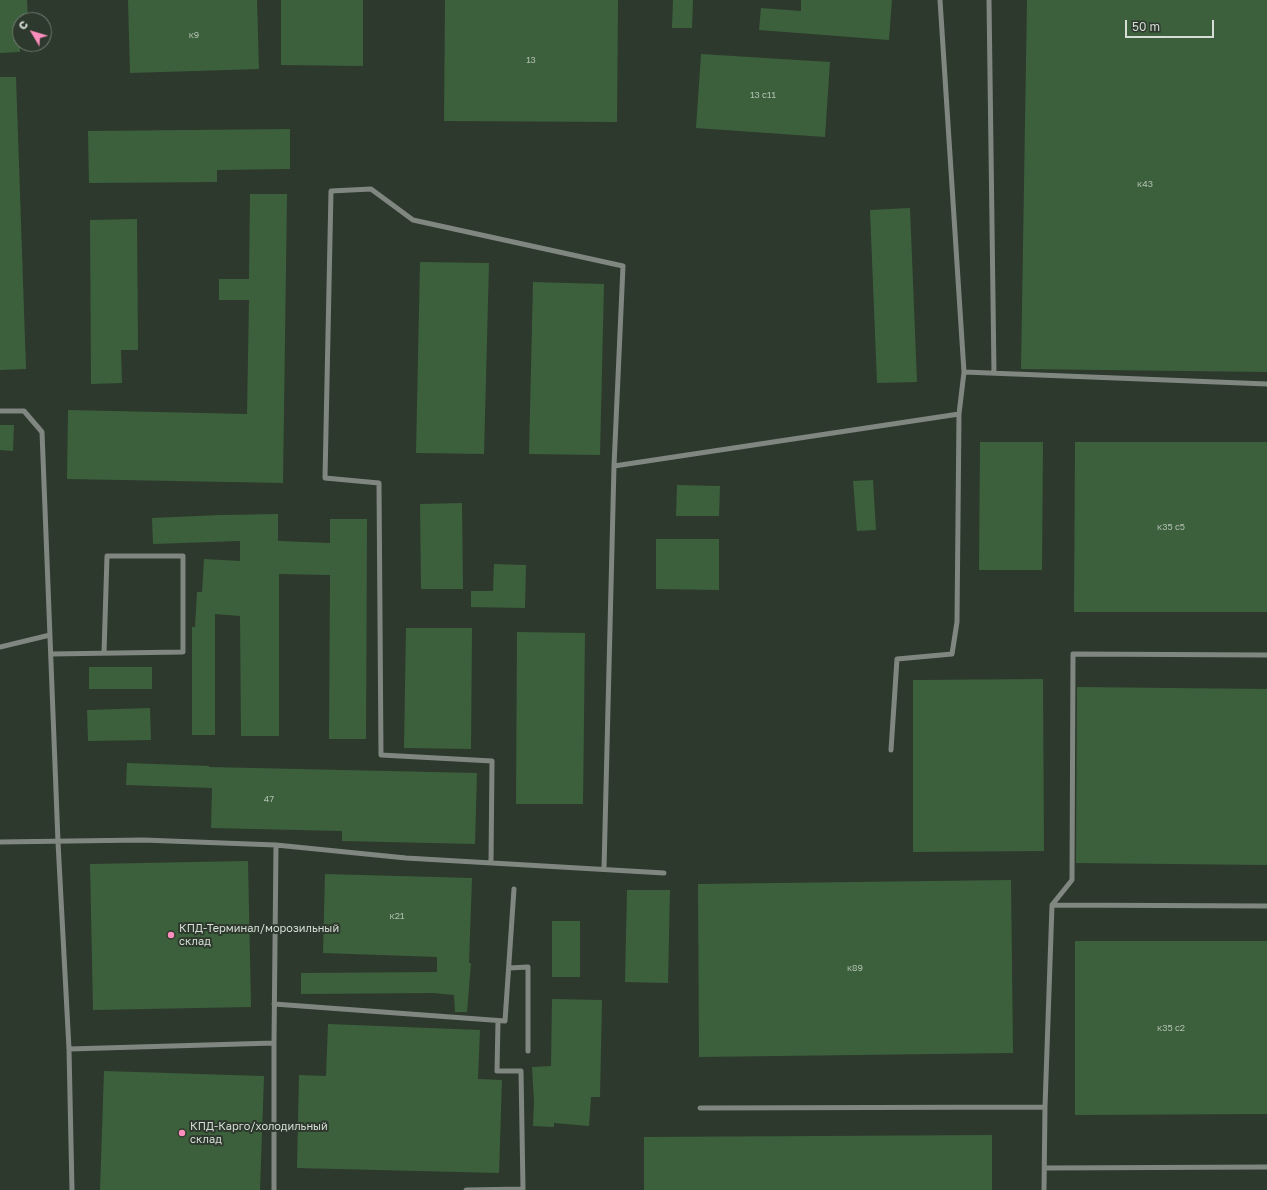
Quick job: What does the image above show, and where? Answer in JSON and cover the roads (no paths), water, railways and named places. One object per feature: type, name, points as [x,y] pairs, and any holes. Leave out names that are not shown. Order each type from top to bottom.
[{"type":"lane","points":[[891,750],[897,660],[952,654],[957,622],[959,414],[964,372],[940,0]]},
{"type":"lane","points":[[989,0],[994,372]]},
{"type":"lane","points":[[491,863],[492,761],[381,755],[379,483],[325,478],[331,191],[371,189],[413,220],[623,266],[614,466],[604,869]]},
{"type":"lane","points":[[964,372],[1267,384]]},
{"type":"lane","points":[[0,411],[24,411],[42,432],[58,842],[69,1049],[72,1190]]},
{"type":"lane","points":[[614,466],[959,414]]},
{"type":"lane","points":[[51,654],[183,652],[183,556],[108,556],[104,653]]},
{"type":"lane","points":[[0,647],[50,635]]},
{"type":"lane","points":[[1044,1190],[1045,1107],[1052,905],[1072,880],[1073,654],[1267,655]]},
{"type":"lane","points":[[0,842],[143,840],[276,845],[406,858],[664,873]]},
{"type":"lane","points":[[274,1190],[276,845]]},
{"type":"lane","points":[[274,1004],[505,1021],[514,889]]},
{"type":"lane","points":[[1052,905],[1267,906]]},
{"type":"lane","points":[[509,968],[528,967],[528,1051]]},
{"type":"lane","points":[[466,1190],[523,1189],[521,1071],[497,1071],[498,1021]]},
{"type":"lane","points":[[69,1049],[274,1043]]},
{"type":"lane","points":[[700,1108],[1045,1107]]},
{"type":"lane","points":[[1044,1168],[1267,1167]]},
{"type":"place","name":"КПД-Терминал/морозильный склад","points":[[171,935]]},
{"type":"place","name":"КПД-Карго/холодильный склад","points":[[182,1133]]}]
